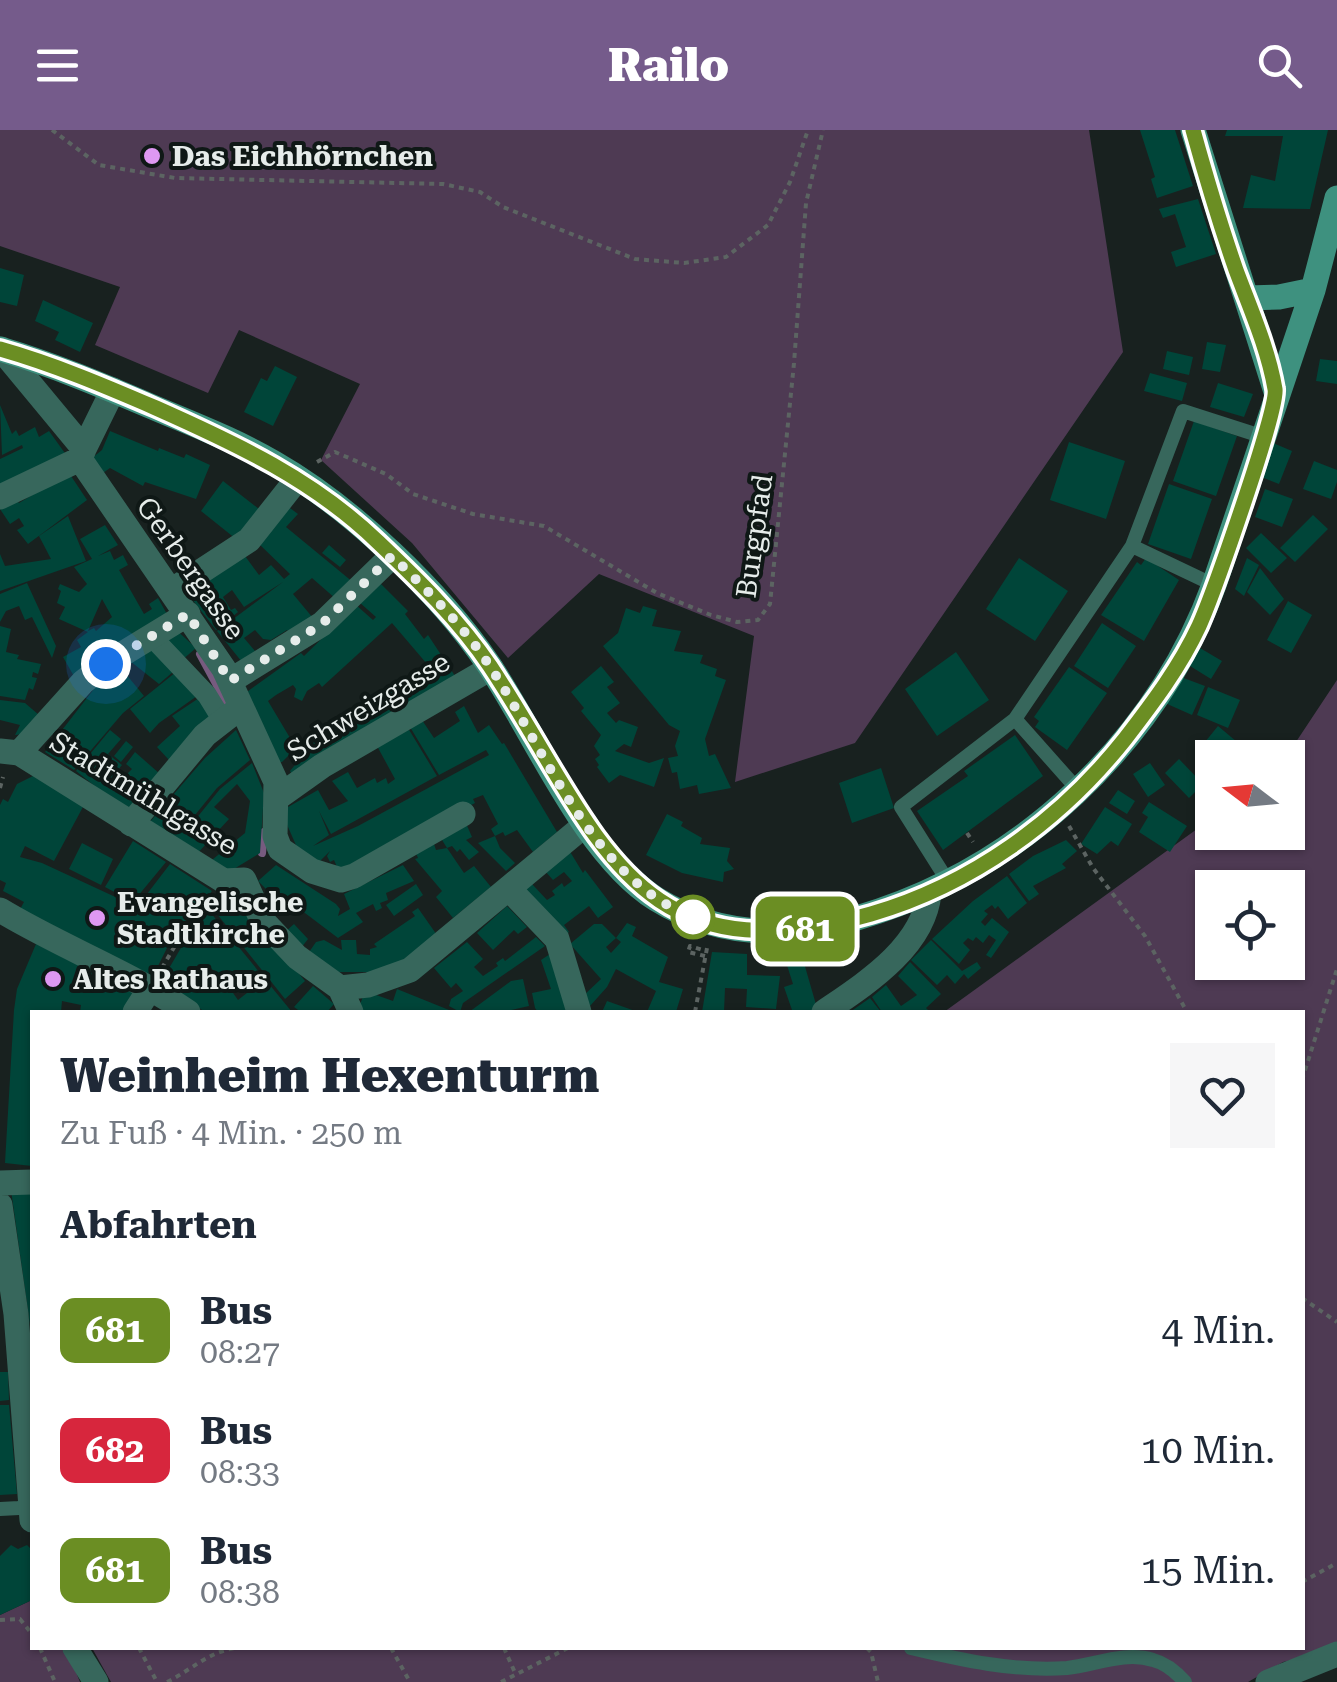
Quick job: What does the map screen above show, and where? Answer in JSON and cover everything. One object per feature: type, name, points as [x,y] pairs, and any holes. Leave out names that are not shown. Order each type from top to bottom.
[{"type":"main road","points":[[1193,130],[1277,395]]},
{"type":"main road","points":[[0,349],[113,390],[248,449],[299,479],[349,516],[440,604],[491,668],[586,824],[614,860],[652,896],[694,918],[732,929],[770,932],[812,928],[888,909],[939,888],[999,854],[1079,791],[1164,686],[1199,626],[1214,586],[1334,229],[1337,198]]},
{"type":"main road","points":[[1248,298],[1313,290]]},
{"type":"street","name":"Gerbergasse","points":[[0,349],[82,454],[230,681],[232,714],[276,782],[275,836],[280,849]]},
{"type":"street","points":[[0,497],[82,454],[113,390]]},
{"type":"street","points":[[171,591],[249,540],[299,479]]},
{"type":"street","points":[[230,681],[322,624],[392,556]]},
{"type":"street","points":[[8,758],[83,682],[188,614]]},
{"type":"street","points":[[131,824],[205,736],[232,714],[207,696],[152,638]]},
{"type":"street","name":"Schweizgasse","points":[[277,798],[322,766],[491,668]]},
{"type":"street","name":"Stadtmühlgasse","points":[[8,758],[234,881],[262,920],[297,957],[340,988]]},
{"type":"street","points":[[234,881],[280,849],[312,870],[340,880],[354,876],[463,814]]},
{"type":"street","points":[[349,1010],[340,988],[368,986],[410,970],[586,824]]},
{"type":"street","points":[[827,1010],[905,945],[939,888]]},
{"type":"street","points":[[509,889],[556,940],[579,1010]]},
{"type":"street","points":[[0,910],[40,934],[151,987],[185,1010]]},
{"type":"street","points":[[136,1010],[151,987]]},
{"type":"street","points":[[0,1183],[30,1182]]},
{"type":"street","points":[[0,1204],[27,1372],[30,1454]]},
{"type":"street","points":[[75,1650],[96,1682]]},
{"type":"street","points":[[1268,1682],[1337,1654]]},
{"type":"lane","points":[[939,888],[901,806],[1015,719],[1132,546],[1184,411],[1264,437]]},
{"type":"lane","points":[[1132,546],[1214,586]]},
{"type":"lane","points":[[1015,719],[1079,791]]},
{"type":"lane","points":[[0,1509],[30,1509]]},
{"type":"lane","points":[[920,1650],[970,1662],[1065,1668],[1130,1657],[1154,1660],[1185,1682]]},
{"type":"path","points":[[52,130],[99,164],[176,178],[443,184],[480,192],[502,207],[635,259],[684,264],[726,257],[768,225],[790,182],[808,130]]},
{"type":"path","name":"Burgpfad","points":[[299,479],[322,456],[335,452],[386,474],[413,494],[474,514],[544,526],[657,593],[711,615],[737,622],[758,620],[770,604],[806,203],[823,130]]},
{"type":"path","points":[[0,788],[8,758]]},
{"type":"path","points":[[1059,809],[1093,868],[1145,936],[1186,1010]]},
{"type":"path","points":[[967,834],[972,841]]},
{"type":"path","points":[[191,924],[234,881]]},
{"type":"path","points":[[151,987],[180,937]]},
{"type":"path","points":[[695,1010],[705,956],[688,952],[690,946],[706,951]]},
{"type":"path","points":[[1305,1070],[1337,969]]},
{"type":"path","points":[[1305,1300],[1337,1322]]},
{"type":"path","points":[[1305,1580],[1337,1562]]},
{"type":"path","points":[[0,1620],[20,1619],[30,1632]]},
{"type":"path","points":[[41,1650],[56,1682]]},
{"type":"path","points":[[139,1650],[157,1682]]},
{"type":"path","points":[[167,1682],[198,1666],[216,1650]]},
{"type":"path","points":[[392,1650],[410,1682]]},
{"type":"path","points":[[505,1650],[516,1675]]},
{"type":"path","points":[[500,1682],[564,1650]]},
{"type":"path","points":[[870,1650],[878,1682]]},
{"type":"shaded area","points":[[0,130],[1089,130],[1123,352],[855,743],[735,782],[754,636],[599,574],[508,658],[412,543],[321,460],[360,384],[239,330],[208,393],[95,345],[120,287],[0,246]]},
{"type":"shaded area","points":[[1337,680],[1337,1649],[1283,1662],[1248,1682],[111,1682],[93,1650],[1305,1650],[1305,1010],[947,1010],[1195,830],[1195,850],[1305,850],[1305,740],[1297,740]]},
{"type":"shaded area","points":[[30,1601],[30,1650],[67,1650],[80,1682],[0,1682],[0,1615]]},
{"type":"building","points":[[1140,130],[1175,130],[1193,186],[1157,198],[1151,179],[1155,177]]},
{"type":"building","points":[[1227,130],[1328,130],[1310,209],[1243,208],[1251,175],[1275,181],[1283,136],[1225,136]]},
{"type":"building","points":[[1198,199],[1216,254],[1176,267],[1171,252],[1186,247],[1175,214],[1163,218],[1159,209]]},
{"type":"building","points":[[0,268],[24,275],[17,306],[0,302]]},
{"type":"building","points":[[43,300],[93,323],[80,352],[55,340],[59,332],[35,321]]},
{"type":"building","points":[[1207,342],[1226,345],[1220,372],[1202,369]]},
{"type":"building","points":[[1167,351],[1193,357],[1189,375],[1163,369]]},
{"type":"building","points":[[1320,359],[1337,361],[1337,384],[1316,381]]},
{"type":"building","points":[[275,366],[297,377],[273,426],[244,412],[261,378],[267,381]]},
{"type":"building","points":[[1150,373],[1187,383],[1182,401],[1144,391]]},
{"type":"building","points":[[1218,383],[1253,394],[1244,417],[1210,407]]},
{"type":"building","points":[[0,405],[12,434],[16,430],[19,436],[35,427],[39,437],[49,431],[67,456],[0,487],[0,459],[23,448],[22,445],[2,455]]},
{"type":"building","points":[[1194,421],[1237,436],[1216,496],[1173,481]]},
{"type":"building","points":[[110,431],[158,451],[159,448],[184,458],[186,454],[210,465],[196,499],[145,482],[143,486],[110,468],[103,473],[92,458],[102,450]]},
{"type":"building","points":[[1069,442],[1125,461],[1106,519],[1050,500]]},
{"type":"building","points":[[1273,443],[1292,451],[1279,484],[1259,476]]},
{"type":"building","points":[[1314,461],[1337,470],[1331,499],[1303,489]]},
{"type":"building","points":[[69,473],[87,500],[28,544],[17,530],[24,526],[19,518],[10,524],[0,509],[17,500],[19,503]]},
{"type":"building","points":[[223,481],[259,509],[236,539],[201,511]]},
{"type":"building","points":[[1169,484],[1212,499],[1191,559],[1148,544]]},
{"type":"building","points":[[1265,489],[1293,499],[1282,527],[1255,517]]},
{"type":"building","points":[[286,505],[298,514],[286,527],[354,583],[336,599],[312,578],[293,594],[313,618],[291,635],[287,630],[271,640],[263,639],[255,630],[244,638],[255,651],[242,662],[217,631],[283,582],[244,607],[232,590],[223,597],[231,610],[235,608],[238,612],[216,630],[188,594],[245,556],[259,575],[271,565],[284,579],[290,574],[258,543]]},
{"type":"building","points":[[1313,515],[1328,529],[1295,562],[1280,548]]},
{"type":"building","points":[[68,516],[86,561],[0,591],[0,554],[5,566],[51,559],[39,536]]},
{"type":"building","points":[[105,525],[118,545],[98,556],[110,551],[114,560],[123,555],[128,565],[119,570],[144,614],[158,598],[168,616],[75,678],[63,657],[81,647],[77,640],[88,632],[59,619],[65,607],[57,603],[60,584],[79,592],[87,584],[74,567],[92,559],[80,539]],"holes":[[[102,599],[112,617],[96,631],[88,631]]]},
{"type":"building","points":[[1261,533],[1287,558],[1271,573],[1246,548]]},
{"type":"building","points":[[329,545],[346,560],[340,567],[322,553]]},
{"type":"building","points":[[1019,558],[1068,591],[1035,641],[986,609]]},
{"type":"building","points":[[1146,558],[1179,580],[1144,641],[1101,615],[1137,562],[1141,565]]},
{"type":"building","points":[[1247,558],[1259,565],[1244,596],[1235,589]]},
{"type":"building","points":[[1260,568],[1284,599],[1270,615],[1247,592]]},
{"type":"building","points":[[379,582],[408,611],[405,614],[424,639],[428,635],[457,679],[293,776],[290,771],[314,742],[343,718],[398,687],[427,664],[392,623],[322,687],[319,683],[307,691],[302,701],[294,697],[293,685],[276,695],[268,701],[296,748],[282,762],[274,762],[244,694],[301,653],[304,656],[356,605],[373,620],[376,617],[359,602]]},
{"type":"building","points":[[27,583],[56,646],[52,658],[32,617],[25,620],[19,606],[6,611],[0,622],[0,594]]},
{"type":"building","points":[[1288,601],[1312,615],[1291,653],[1267,640]]},
{"type":"building","points":[[643,606],[657,610],[652,626],[681,631],[674,651],[703,655],[700,663],[717,669],[715,676],[726,680],[705,739],[709,756],[715,754],[731,788],[699,794],[697,785],[680,789],[677,772],[672,773],[668,758],[678,756],[675,746],[680,731],[669,725],[603,646],[618,633],[626,608],[640,613]]},
{"type":"building","points":[[1102,623],[1136,646],[1108,688],[1074,666]]},
{"type":"building","points":[[0,626],[11,629],[6,652],[19,655],[17,659],[41,664],[38,674],[33,672],[32,677],[37,678],[25,700],[0,696]]},
{"type":"building","points":[[173,627],[196,648],[181,661],[161,637]]},
{"type":"building","points":[[149,647],[174,671],[159,684],[130,661]]},
{"type":"building","points":[[1200,648],[1222,661],[1211,679],[1190,666]]},
{"type":"building","points":[[956,652],[989,700],[937,736],[905,689]]},
{"type":"building","points":[[601,666],[614,682],[607,687],[620,703],[607,713],[616,723],[619,720],[638,727],[631,747],[624,744],[615,751],[649,763],[664,758],[654,787],[620,775],[609,783],[597,767],[595,759],[600,755],[594,746],[601,735],[571,692]]},
{"type":"building","points":[[1069,667],[1107,693],[1067,750],[1035,727],[1039,721],[1034,717]]},
{"type":"building","points":[[121,668],[144,696],[123,713],[74,770],[45,752],[97,685]]},
{"type":"building","points":[[176,672],[197,696],[150,733],[130,709]]},
{"type":"building","points":[[1181,677],[1205,686],[1192,715],[1165,703]]},
{"type":"building","points":[[1208,687],[1240,700],[1228,728],[1197,715]]},
{"type":"building","points":[[199,698],[212,719],[169,760],[157,747],[180,726],[172,716]]},
{"type":"building","points":[[0,700],[25,703],[39,715],[23,734],[15,735],[20,725],[0,720]]},
{"type":"building","points":[[464,706],[478,733],[489,725],[504,743],[557,832],[533,852],[517,830],[495,836],[491,829],[498,824],[483,795],[473,799],[475,803],[340,874],[334,860],[330,862],[327,856],[330,851],[318,863],[299,852],[281,811],[318,790],[329,810],[348,801],[332,781],[348,772],[357,788],[375,778],[377,783],[386,778],[388,784],[395,779],[377,746],[408,728],[437,776],[331,834],[319,811],[329,835],[313,846],[489,755],[486,750],[439,775],[410,727],[422,720],[434,738],[460,721],[455,712]]},
{"type":"building","points":[[1218,726],[1235,740],[1207,740]]},
{"type":"building","points":[[110,730],[121,739],[108,754],[122,765],[109,785],[118,774],[123,778],[132,769],[126,764],[135,752],[160,774],[127,812],[76,771]]},
{"type":"building","points":[[236,730],[250,760],[217,788],[182,831],[187,830],[220,789],[252,763],[264,793],[260,853],[224,875],[207,864],[245,833],[250,801],[237,784],[214,807],[229,819],[195,856],[148,824],[205,758]]},
{"type":"building","points":[[1015,735],[1043,776],[943,850],[917,811],[968,776],[964,771]]},
{"type":"building","points":[[126,741],[133,747],[121,762],[114,756]]},
{"type":"building","points":[[1179,759],[1195,776],[1195,792],[1189,798],[1165,773]]},
{"type":"building","points":[[1150,763],[1165,785],[1148,797],[1133,774]]},
{"type":"building","points":[[881,768],[894,808],[852,823],[839,783]]},
{"type":"building","points":[[33,776],[84,805],[54,861],[25,846],[20,857],[42,863],[137,907],[170,864],[212,891],[187,922],[195,926],[210,912],[290,1010],[202,1010],[161,982],[185,941],[174,934],[153,976],[18,913],[24,902],[3,891],[6,883],[0,880],[0,805],[3,799],[8,802],[17,784]],"holes":[[[210,967],[225,983],[216,990],[202,981]],[[245,979],[252,989],[238,1000],[231,990]]]},
{"type":"building","points":[[1118,790],[1135,801],[1127,814],[1109,803]]},
{"type":"building","points":[[1149,802],[1187,826],[1170,852],[1139,832],[1148,817],[1142,813]]},
{"type":"building","points":[[1105,807],[1132,824],[1118,846],[1111,841],[1097,854],[1081,844]]},
{"type":"building","points":[[667,814],[702,838],[700,844],[730,848],[727,861],[734,869],[724,872],[723,882],[682,873],[646,855]]},
{"type":"building","points":[[465,821],[472,837],[466,840],[479,852],[469,860],[460,849],[457,852],[452,846],[447,848],[437,832]]},
{"type":"building","points":[[495,836],[500,848],[515,863],[506,871],[478,843]]},
{"type":"building","points":[[432,838],[436,850],[447,848],[464,873],[474,866],[491,887],[453,918],[436,897],[442,891],[415,859],[418,858],[413,846]]},
{"type":"building","points":[[1066,840],[1077,851],[1062,864],[1066,868],[1033,886],[1039,894],[1029,901],[1009,874],[1033,856]]},
{"type":"building","points":[[133,841],[166,862],[133,902],[105,887]]},
{"type":"building","points":[[82,843],[113,859],[101,885],[69,869]]},
{"type":"building","points":[[569,850],[613,907],[598,918],[589,906],[564,925],[569,932],[564,936],[521,892],[532,884],[547,900],[562,883],[564,887],[572,881],[564,872],[553,880],[545,871]]},
{"type":"building","points":[[276,865],[336,904],[340,909],[338,916],[350,909],[344,894],[403,865],[414,881],[386,893],[388,900],[380,903],[382,908],[376,911],[373,904],[356,913],[363,922],[338,938],[301,910],[288,911],[258,881]]},
{"type":"building","points":[[1007,876],[1027,903],[1008,919],[998,906],[984,911],[988,914],[981,922],[985,926],[992,918],[1009,932],[991,958],[986,955],[996,940],[989,935],[983,943],[976,937],[973,941],[968,938],[963,943],[970,950],[959,964],[932,939]]},
{"type":"building","points":[[416,884],[423,895],[394,916],[386,905]]},
{"type":"building","points":[[237,897],[305,981],[285,999],[213,909],[226,898],[230,903]]},
{"type":"building","points":[[507,906],[527,927],[518,934],[514,930],[493,950],[477,933]]},
{"type":"building","points":[[418,908],[439,938],[402,965],[382,972],[333,972],[307,955],[316,942],[324,940],[342,950],[341,940],[356,940],[357,954],[370,955],[370,949],[377,947],[374,944],[415,916],[412,912]]},
{"type":"building","points":[[627,923],[636,927],[632,936],[668,957],[659,982],[683,989],[677,1010],[648,1010],[656,991],[616,969],[590,1006],[582,997],[601,979],[570,944],[594,924],[602,924],[616,938]],"holes":[[[616,938],[621,942],[611,953],[606,947]]]},
{"type":"building","points":[[294,924],[308,939],[301,948],[285,932]]},
{"type":"building","points":[[536,937],[545,946],[463,1003],[461,1010],[449,1006],[451,999],[463,991],[456,983],[451,988],[434,968],[467,942],[483,959],[474,967],[483,976],[503,958],[505,961]]},
{"type":"building","points":[[931,940],[962,971],[977,962],[981,968],[968,979],[964,974],[955,984],[947,975],[937,985],[911,960]]},
{"type":"building","points":[[36,944],[135,992],[124,1010],[80,1010],[81,1005],[62,1001],[61,1010],[30,1010],[30,1166],[5,1163],[17,989]]},
{"type":"building","points":[[553,952],[568,1010],[535,1008],[532,993],[551,989],[541,960]]},
{"type":"building","points":[[712,952],[747,954],[747,975],[780,976],[776,1009],[746,1007],[747,989],[725,988],[724,1010],[702,1010]]},
{"type":"building","points":[[784,956],[802,956],[817,1008],[792,1010],[784,987],[793,984]]},
{"type":"building","points":[[910,962],[941,994],[928,1010],[881,1010],[872,997],[886,985],[901,1006],[917,995],[898,976]]},
{"type":"building","points":[[523,979],[529,1006],[472,1010],[511,981]]},
{"type":"building","points":[[313,986],[334,1004],[329,1010],[294,1007]]},
{"type":"building","points":[[397,989],[449,1010],[358,1010],[365,991],[393,1001]]},
{"type":"building","points":[[870,998],[879,1010],[853,1010]]},
{"type":"building","points":[[607,1001],[632,1010],[603,1010]]},
{"type":"building","points":[[30,1189],[30,1325],[11,1190]]},
{"type":"building","points":[[0,1372],[8,1372],[9,1400],[0,1401]]},
{"type":"building","points":[[0,1405],[9,1405],[17,1494],[0,1495]]},
{"type":"building","points":[[11,1545],[30,1548],[30,1601],[0,1615],[0,1556]]},
{"type":"waterway","points":[[200,654],[226,702]]},
{"type":"waterway","points":[[262,853],[264,832]]},
{"type":"bus line","name":"681","points":[[0,349],[142,402],[248,449],[301,480],[377,540],[474,644],[586,824],[634,881],[672,908],[712,924],[752,932],[812,928],[888,909],[930,893],[986,863],[1044,822],[1079,791],[1140,720],[1199,626],[1277,395],[1193,130]]},
{"type":"place","name":"Das Eichhörnchen","points":[[152,156]]},
{"type":"place","name":"Evangelische Stadtkirche","points":[[97,918]]},
{"type":"place","name":"Altes Rathaus","points":[[53,979]]},
{"type":"route","points":[[106,664],[188,614],[230,681],[322,624],[392,556],[474,644],[597,840],[652,896],[693,917]]}]
